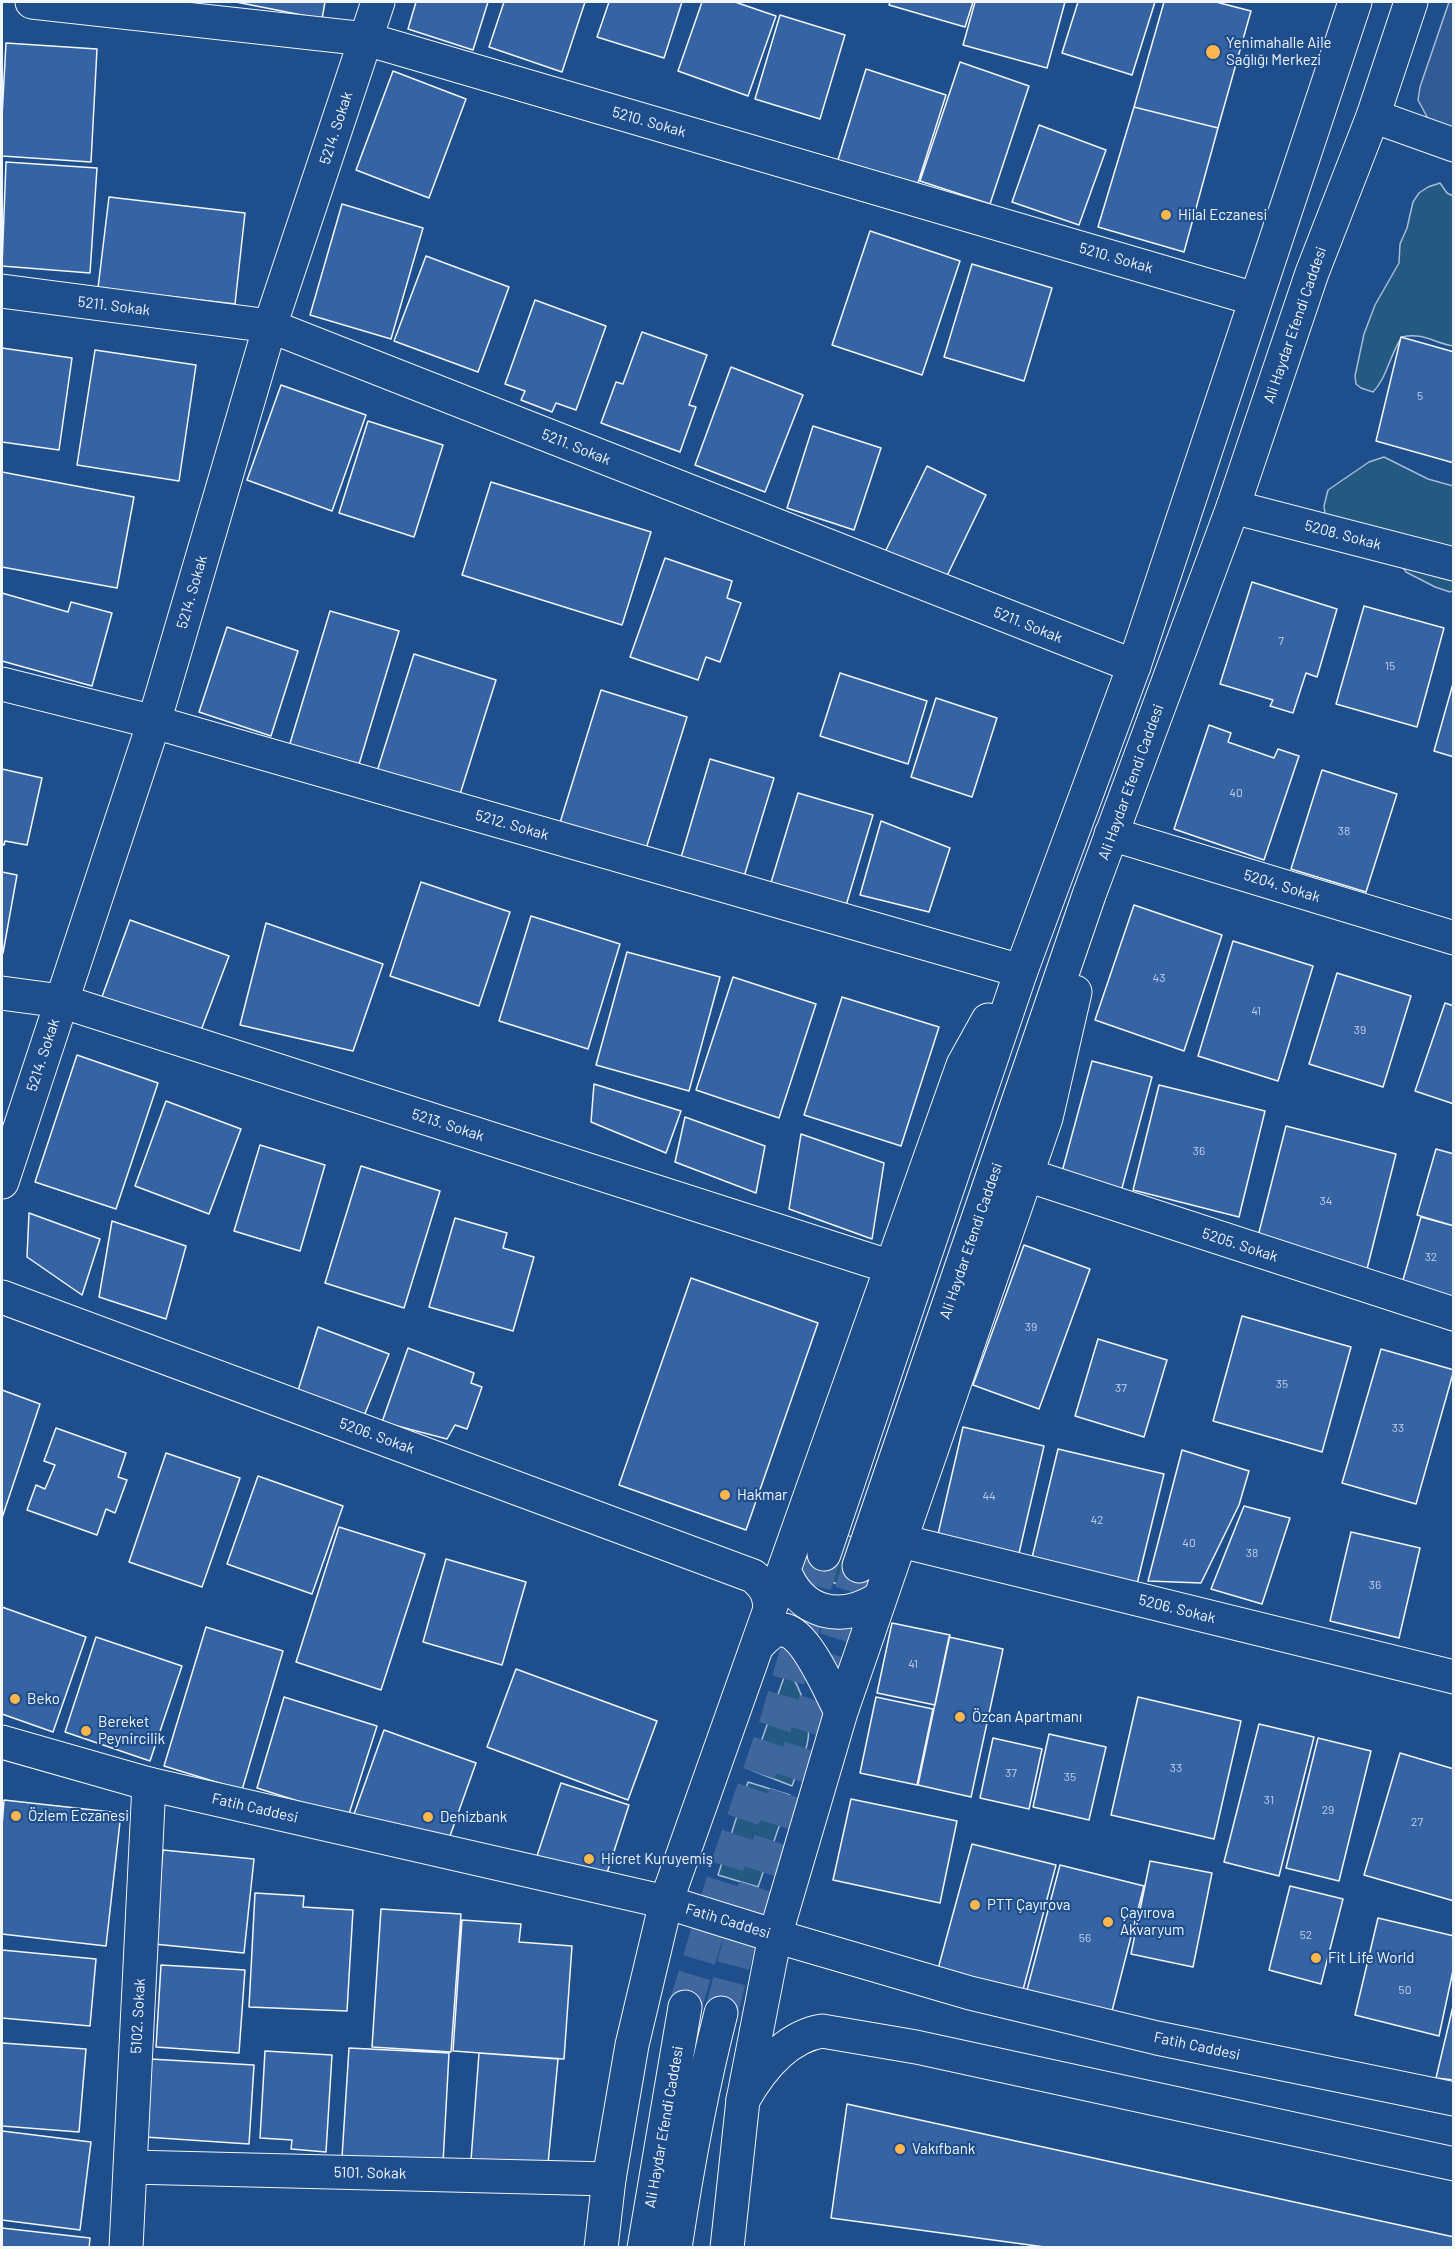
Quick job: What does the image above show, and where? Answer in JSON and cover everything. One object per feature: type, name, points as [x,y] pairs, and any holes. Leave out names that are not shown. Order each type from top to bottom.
[{"type":"street","name":"5210. Sokak","points":[[32,2],[366,39],[1255,298]]},
{"type":"street","name":"5214. Sokak","points":[[2,1182],[154,722],[270,326],[378,2]]},
{"type":"street","points":[[824,1554],[1021,971],[1134,666],[1355,2]]},
{"type":"street","name":"Ali Haydar Efendi Caddesi","points":[[859,1566],[1089,895],[1233,507],[1312,273],[1373,116],[1411,2]]},
{"type":"street","points":[[1373,116],[1454,145]]},
{"type":"street","name":"5211. Sokak","points":[[2,291],[270,326],[1134,666]]},
{"type":"street","name":"5208. Sokak","points":[[1233,507],[1454,564]]},
{"type":"street","name":"5212. Sokak","points":[[2,684],[154,722],[1021,971]]},
{"type":"street","name":"5204. Sokak","points":[[1111,834],[1454,938]]},
{"type":"street","points":[[727,2247],[743,2100],[776,1936],[841,1712],[1046,1118],[1082,957],[1089,895]]},
{"type":"street","points":[[601,2247],[609,2179],[632,2045],[666,1902],[770,1628],[768,1573],[891,1267],[963,1065],[985,1023],[1021,971]]},
{"type":"street","name":"5213. Sokak","points":[[2,993],[61,1001],[891,1267]]},
{"type":"street","name":"5205. Sokak","points":[[1027,1175],[1454,1314]]},
{"type":"street","name":"5206. Sokak","points":[[2,1297],[768,1573]]},
{"type":"street","name":"5206. Sokak","points":[[902,1540],[1454,1677]]},
{"type":"street","points":[[768,1573],[822,1611],[839,1613],[858,1610],[880,1598]]},
{"type":"street","points":[[770,1628],[792,1633],[802,1643],[841,1712]]},
{"type":"street","name":"Fatih Caddesi","points":[[2,1742],[150,1784],[666,1902],[970,1993],[1157,2038],[1454,2099]]},
{"type":"street","name":"5102. Sokak","points":[[126,2247],[150,1784]]},
{"type":"street","name":"Ali Haydar Efendi Caddesi","points":[[644,2247],[685,2007]]},
{"type":"street","name":"Ali Haydar Efendi Caddesi","points":[[675,2247],[693,2136],[705,2075],[721,2013]]},
{"type":"street","points":[[743,2100],[758,2075],[784,2049],[822,2031],[927,2049],[1454,2164]]},
{"type":"street","name":"5101. Sokak","points":[[131,2167],[609,2179]]},
{"type":"shaded area","points":[[1449,2],[1453,2],[1453,133],[1432,126],[1418,100],[1420,87]]},
{"type":"shaded area","points":[[1440,183],[1447,193],[1453,196],[1453,346],[1422,337],[1402,337],[1378,386],[1373,392],[1361,388],[1356,384],[1355,376],[1364,334],[1375,305],[1399,263],[1400,244],[1407,228],[1413,202],[1419,193]]},
{"type":"shaded area","points":[[1384,457],[1428,479],[1453,486],[1453,590],[1450,592],[1406,572],[1386,542],[1326,522],[1324,506],[1328,490],[1369,462]]},
{"type":"shaded area","points":[[830,1531],[876,1543],[863,1570],[852,1582],[835,1583],[824,1578],[820,1560]]},
{"type":"shaded area","points":[[787,1669],[801,1695],[808,1726],[807,1745],[792,1786],[751,1770]]},
{"type":"shaded area","points":[[748,1782],[790,1795],[758,1887],[718,1875]]},
{"type":"building","points":[[236,2],[325,2],[322,19]]},
{"type":"building","points":[[416,2],[488,2],[473,50],[408,29]]},
{"type":"building","points":[[504,2],[585,2],[562,72],[489,47]]},
{"type":"building","points":[[609,2],[682,2],[664,58],[597,37]]},
{"type":"building","points":[[702,2],[735,2],[776,16],[748,96],[678,71]]},
{"type":"building","points":[[890,2],[973,2],[965,27],[889,5]]},
{"type":"building","points":[[975,2],[1065,2],[1047,68],[963,45]]},
{"type":"building","points":[[1078,2],[1155,2],[1132,75],[1062,53]]},
{"type":"building","points":[[1164,2],[1216,2],[1251,11],[1218,128],[1134,107]]},
{"type":"building","points":[[780,15],[845,35],[820,119],[755,99]]},
{"type":"building","points":[[6,43],[97,49],[91,162],[2,156]]},
{"type":"building","points":[[960,62],[1029,86],[990,204],[920,181]]},
{"type":"building","points":[[866,69],[946,95],[916,189],[837,163]]},
{"type":"building","points":[[393,71],[466,99],[429,198],[356,170]]},
{"type":"building","points":[[1134,107],[1218,128],[1184,252],[1098,227]]},
{"type":"building","points":[[1039,125],[1106,150],[1079,225],[1012,202]]},
{"type":"building","points":[[6,162],[97,168],[90,273],[2,266]]},
{"type":"building","points":[[109,197],[245,213],[235,304],[98,288]]},
{"type":"building","points":[[342,204],[423,228],[391,339],[310,315]]},
{"type":"building","points":[[870,231],[960,261],[922,375],[832,345]]},
{"type":"building","points":[[426,256],[509,287],[478,372],[394,341]]},
{"type":"building","points":[[972,264],[1052,288],[1024,381],[944,357]]},
{"type":"building","points":[[535,300],[606,326],[576,410],[556,403],[552,412],[521,400],[525,391],[505,384]]},
{"type":"building","points":[[642,332],[707,355],[689,405],[696,407],[680,452],[601,423],[616,382],[623,384]]},
{"type":"building","points":[[1401,337],[1454,352],[1454,463],[1376,441]]},
{"type":"building","points":[[2,348],[72,358],[59,450],[2,442]]},
{"type":"building","points":[[95,350],[196,365],[179,481],[77,465]]},
{"type":"building","points":[[731,367],[803,395],[765,492],[695,465]]},
{"type":"building","points":[[281,385],[366,415],[332,511],[247,480]]},
{"type":"building","points":[[368,421],[443,445],[414,537],[339,513]]},
{"type":"building","points":[[813,426],[881,448],[854,530],[787,508]]},
{"type":"building","points":[[927,466],[986,495],[944,582],[885,552]]},
{"type":"building","points":[[2,472],[134,497],[117,588],[2,567]]},
{"type":"building","points":[[491,482],[651,532],[622,625],[462,575]]},
{"type":"building","points":[[665,558],[732,581],[727,598],[741,603],[720,662],[706,657],[698,680],[630,657]]},
{"type":"building","points":[[1252,582],[1337,609],[1317,677],[1306,673],[1293,713],[1270,706],[1273,700],[1220,684]]},
{"type":"building","points":[[2,593],[68,612],[71,602],[112,613],[92,686],[2,661]]},
{"type":"building","points":[[1364,606],[1444,628],[1417,727],[1336,704]]},
{"type":"building","points":[[330,611],[399,631],[357,771],[288,750]]},
{"type":"building","points":[[227,627],[298,651],[271,736],[199,712]]},
{"type":"building","points":[[414,654],[496,680],[456,807],[374,781]]},
{"type":"building","points":[[840,673],[927,701],[908,764],[820,736]]},
{"type":"building","points":[[1454,680],[1454,757],[1434,751]]},
{"type":"building","points":[[601,690],[687,717],[645,852],[559,826]]},
{"type":"building","points":[[936,698],[997,718],[972,797],[911,777]]},
{"type":"building","points":[[1209,725],[1231,733],[1228,742],[1274,758],[1278,749],[1299,756],[1264,860],[1174,829]]},
{"type":"building","points":[[710,759],[774,778],[743,880],[680,861]]},
{"type":"building","points":[[2,769],[42,778],[27,845],[5,841],[4,845],[2,844]]},
{"type":"building","points":[[1322,770],[1397,794],[1366,892],[1291,869]]},
{"type":"building","points":[[798,793],[873,815],[845,909],[770,886]]},
{"type":"building","points":[[881,821],[950,848],[929,912],[860,895]]},
{"type":"building","points":[[2,872],[17,875],[3,953],[2,952]]},
{"type":"building","points":[[421,882],[510,912],[479,1006],[390,976]]},
{"type":"building","points":[[1134,905],[1222,935],[1184,1051],[1095,1020]]},
{"type":"building","points":[[531,916],[620,944],[588,1049],[499,1021]]},
{"type":"building","points":[[130,920],[229,956],[197,1041],[99,1005]]},
{"type":"building","points":[[266,923],[383,964],[353,1051],[240,1025]]},
{"type":"building","points":[[1233,941],[1313,966],[1278,1081],[1198,1056]]},
{"type":"building","points":[[627,952],[720,977],[689,1091],[596,1065]]},
{"type":"building","points":[[1337,973],[1411,996],[1383,1087],[1309,1064]]},
{"type":"building","points":[[733,977],[816,1004],[779,1118],[696,1090]]},
{"type":"building","points":[[842,997],[939,1027],[901,1146],[804,1115]]},
{"type":"building","points":[[1445,1003],[1454,1006],[1454,1104],[1415,1091]]},
{"type":"building","points":[[77,1055],[158,1083],[116,1209],[35,1182]]},
{"type":"building","points":[[1092,1061],[1152,1077],[1119,1199],[1059,1183]]},
{"type":"building","points":[[594,1084],[681,1111],[666,1153],[591,1122]]},
{"type":"building","points":[[1159,1085],[1265,1111],[1239,1217],[1133,1190]]},
{"type":"building","points":[[166,1101],[241,1129],[209,1214],[135,1186]]},
{"type":"building","points":[[685,1117],[765,1146],[756,1193],[675,1162]]},
{"type":"building","points":[[1286,1126],[1396,1154],[1365,1277],[1255,1248]]},
{"type":"building","points":[[801,1134],[884,1163],[872,1239],[789,1209]]},
{"type":"building","points":[[260,1145],[325,1165],[300,1251],[234,1231]]},
{"type":"building","points":[[1436,1149],[1454,1154],[1454,1226],[1417,1215]]},
{"type":"building","points":[[361,1166],[440,1191],[404,1308],[325,1283]]},
{"type":"building","points":[[29,1213],[100,1239],[82,1295],[27,1257]]},
{"type":"building","points":[[1421,1217],[1454,1226],[1454,1302],[1401,1287]]},
{"type":"building","points":[[455,1218],[507,1233],[503,1248],[534,1257],[513,1331],[429,1307]]},
{"type":"building","points":[[112,1221],[186,1246],[166,1319],[99,1297]]},
{"type":"building","points":[[1024,1245],[1090,1269],[1039,1409],[973,1385]]},
{"type":"building","points":[[691,1278],[818,1323],[746,1530],[619,1485]]},
{"type":"building","points":[[1242,1316],[1351,1347],[1322,1452],[1213,1421]]},
{"type":"building","points":[[318,1327],[389,1354],[364,1416],[296,1397]]},
{"type":"building","points":[[1098,1339],[1167,1360],[1144,1437],[1075,1416]]},
{"type":"building","points":[[408,1348],[474,1373],[471,1383],[482,1387],[467,1429],[455,1425],[447,1439],[382,1422]]},
{"type":"building","points":[[1381,1349],[1454,1370],[1416,1504],[1342,1483]]},
{"type":"building","points":[[2,1390],[40,1404],[2,1518]]},
{"type":"building","points":[[963,1427],[1044,1446],[1016,1566],[935,1547]]},
{"type":"building","points":[[56,1428],[126,1453],[118,1477],[127,1480],[115,1513],[106,1509],[97,1535],[27,1510],[36,1485],[45,1489],[55,1465],[44,1461]]},
{"type":"building","points":[[1058,1449],[1164,1474],[1135,1592],[1030,1566]]},
{"type":"building","points":[[1182,1450],[1249,1471],[1239,1505],[1201,1583],[1148,1581]]},
{"type":"building","points":[[166,1453],[240,1478],[202,1587],[129,1562]]},
{"type":"building","points":[[258,1476],[343,1506],[312,1594],[227,1564]]},
{"type":"building","points":[[1244,1506],[1290,1518],[1262,1604],[1211,1589]]},
{"type":"building","points":[[339,1527],[425,1554],[381,1690],[296,1662]]},
{"type":"building","points":[[1351,1532],[1420,1548],[1399,1638],[1330,1621]]},
{"type":"building","points":[[446,1559],[526,1582],[502,1665],[423,1642]]},
{"type":"building","points":[[2,1607],[86,1637],[53,1732],[2,1714]]},
{"type":"building","points":[[892,1623],[950,1635],[935,1705],[877,1693]]},
{"type":"building","points":[[206,1627],[283,1651],[242,1790],[164,1766]]},
{"type":"building","points":[[96,1637],[182,1666],[150,1761],[65,1732]]},
{"type":"building","name":"Özcan Apartmanı","points":[[949,1637],[1003,1649],[971,1797],[918,1785]]},
{"type":"building","points":[[516,1669],[657,1721],[628,1800],[487,1747]]},
{"type":"building","points":[[284,1697],[377,1726],[348,1817],[257,1788]]},
{"type":"building","points":[[876,1697],[933,1709],[917,1785],[860,1773]]},
{"type":"building","points":[[1138,1697],[1241,1721],[1214,1839],[1111,1815]]},
{"type":"building","points":[[1259,1724],[1314,1737],[1279,1876],[1224,1862]]},
{"type":"building","points":[[384,1730],[476,1763],[445,1850],[353,1817]]},
{"type":"building","points":[[1049,1734],[1106,1747],[1089,1820],[1033,1807]]},
{"type":"building","points":[[993,1738],[1042,1749],[1029,1809],[980,1798]]},
{"type":"building","points":[[1318,1738],[1371,1751],[1339,1881],[1286,1868]]},
{"type":"building","points":[[1400,1753],[1454,1769],[1454,1901],[1364,1875]]},
{"type":"building","points":[[561,1783],[629,1805],[605,1879],[537,1856]]},
{"type":"building","points":[[851,1799],[957,1821],[940,1903],[833,1880]]},
{"type":"building","points":[[4,1800],[121,1813],[106,1946],[2,1934]]},
{"type":"building","points":[[972,1844],[1056,1865],[1023,1990],[938,1969]]},
{"type":"building","points":[[163,1850],[254,1859],[244,1953],[154,1944]]},
{"type":"building","points":[[1150,1861],[1212,1873],[1193,1967],[1131,1954]]},
{"type":"building","points":[[1060,1865],[1144,1886],[1112,2011],[1027,1990]]},
{"type":"building","points":[[1290,1886],[1343,1899],[1321,1984],[1269,1970]]},
{"type":"building","points":[[255,1893],[304,1896],[303,1907],[353,1910],[347,2011],[249,2007]]},
{"type":"building","points":[[381,1909],[461,1914],[451,2052],[372,2047]]},
{"type":"building","points":[[1378,1918],[1454,1936],[1454,1966],[1439,2036],[1355,2015]]},
{"type":"building","points":[[462,1920],[521,1924],[519,1942],[572,1946],[564,2059],[453,2051]]},
{"type":"building","points":[[2,1950],[96,1959],[90,2026],[2,2018]]},
{"type":"building","points":[[161,1965],[245,1970],[239,2053],[156,2047]]},
{"type":"building","points":[[1454,2002],[1454,2080],[1436,2078]]},
{"type":"building","points":[[2,2043],[86,2049],[79,2132],[2,2126]]},
{"type":"building","points":[[349,2048],[449,2053],[443,2163],[342,2157]]},
{"type":"building","points":[[265,2051],[332,2055],[326,2152],[291,2149],[292,2140],[260,2138]]},
{"type":"building","points":[[479,2053],[558,2059],[548,2164],[471,2160]]},
{"type":"building","points":[[150,2059],[254,2065],[249,2144],[145,2137]]},
{"type":"building","points":[[847,2104],[1454,2237],[1454,2248],[1052,2248],[831,2218]]},
{"type":"building","points":[[2,2131],[91,2142],[80,2230],[2,2220]]},
{"type":"building","points":[[2,2228],[90,2238],[89,2248],[2,2248]]},
{"type":"tunnel","points":[[685,2007],[729,1860],[777,1720],[824,1554]]},
{"type":"tunnel","points":[[721,2013],[748,1909],[859,1566]]},
{"type":"place","name":"Yenimahalle Aile Sağlığı Merkezi","points":[[1213,52]]},
{"type":"place","name":"Hilal Eczanesi","points":[[1166,215]]},
{"type":"place","name":"Hakmar","points":[[725,1495]]},
{"type":"place","name":"Beko","points":[[15,1699]]},
{"type":"place","name":"Özcan Apartmanı","points":[[960,1717]]},
{"type":"place","name":"Bereket Peynircilik","points":[[86,1731]]},
{"type":"place","name":"Özlem Eczanesi","points":[[16,1816]]},
{"type":"place","name":"Denizbank","points":[[428,1817]]},
{"type":"place","name":"Hicret Kuruyemiş","points":[[589,1859]]},
{"type":"place","name":"PTT Çayırova","points":[[975,1905]]},
{"type":"place","name":"Çayırova Akvaryum","points":[[1108,1922]]},
{"type":"place","name":"Fit Life World","points":[[1316,1958]]},
{"type":"place","name":"Vakıfbank","points":[[900,2149]]}]
